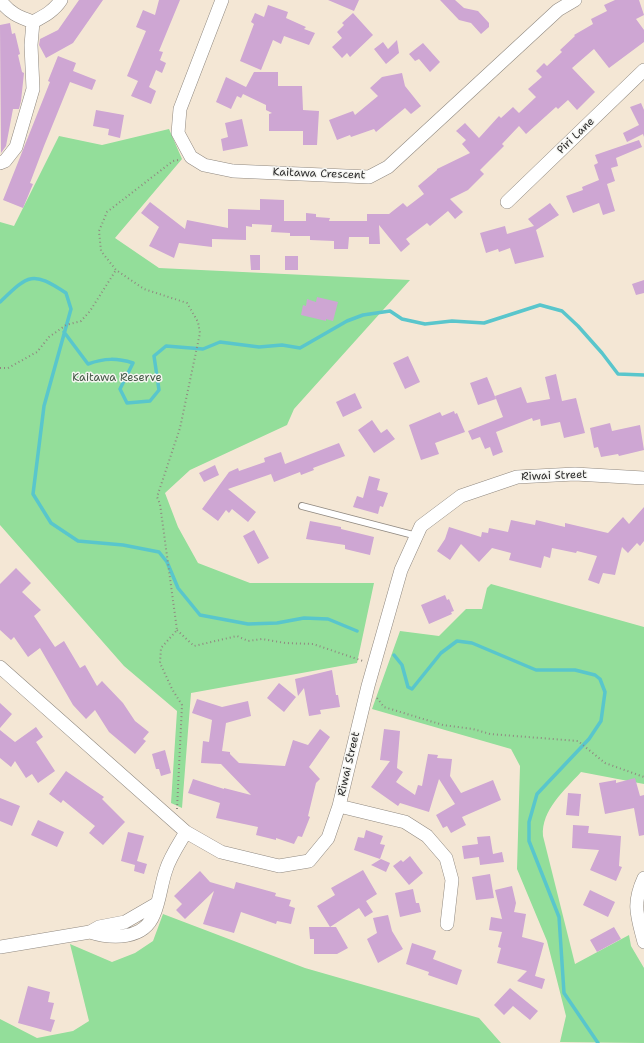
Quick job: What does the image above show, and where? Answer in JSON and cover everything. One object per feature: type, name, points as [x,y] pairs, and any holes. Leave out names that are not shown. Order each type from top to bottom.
[{"type":"street","points":[[0,0],[7,10],[20,18],[33,22],[45,16],[57,6],[61,0]]},
{"type":"street","points":[[191,157],[178,133],[180,109],[222,0]]},
{"type":"street","name":"Kaitawa Crescent","points":[[191,157],[204,165],[233,171],[368,177],[388,167],[558,10],[575,0]]},
{"type":"street","points":[[0,163],[5,161],[16,147],[33,89],[31,45],[33,22]]},
{"type":"street","name":"Piri Lane","points":[[507,202],[644,70]]},
{"type":"street","name":"Riwai Street","points":[[0,667],[181,828],[221,852],[279,866],[294,865],[309,861],[328,838],[339,806],[368,686],[375,666],[401,570],[421,526],[461,496],[517,477],[575,474],[644,478]]},
{"type":"street","points":[[339,806],[405,822],[427,836],[446,858],[452,880],[447,924]]},
{"type":"street","points":[[0,948],[90,932],[103,936],[121,937],[134,933],[145,927],[154,915],[166,868],[181,828]]},
{"type":"street","points":[[644,878],[637,893],[636,910],[644,942]]},
{"type":"lane","points":[[302,506],[417,536]]},
{"type":"path","points":[[191,157],[173,161],[107,212],[98,231],[101,250],[116,270],[144,288],[186,303],[198,322],[200,333],[180,428],[157,497],[160,504],[177,630],[194,646],[237,636],[248,641],[262,639],[285,643],[313,644],[375,666]]},
{"type":"path","points":[[0,368],[8,368],[37,352],[49,337],[66,325],[81,321],[90,312],[116,270]]},
{"type":"path","points":[[177,630],[161,648],[160,664],[172,689],[182,705],[181,828]]},
{"type":"path","points":[[368,686],[384,707],[443,725],[473,729],[490,734],[578,741],[605,763],[644,778]]},
{"type":"green space","name":"Kaitawa Reserve","points":[[169,129],[182,159],[115,238],[159,268],[410,280],[294,409],[287,425],[190,470],[165,493],[178,527],[198,563],[250,583],[374,583],[357,663],[191,693],[182,808],[171,803],[177,711],[124,666],[0,525],[0,222],[14,226],[59,136],[102,145]]},
{"type":"green space","points":[[491,584],[644,627],[644,784],[581,772],[561,793],[550,809],[543,827],[543,836],[575,964],[629,935],[631,946],[644,968],[644,1043],[560,1042],[566,1016],[547,941],[517,869],[520,766],[511,749],[372,709],[400,631],[439,636],[466,609],[482,609],[487,588]]},
{"type":"green space","points":[[163,914],[305,968],[479,1018],[501,1043],[0,1043],[0,1019],[37,1038],[73,1031],[89,1021],[70,944],[112,962],[135,953],[153,941]]},
{"type":"building","points":[[79,0],[103,0],[73,43],[46,58],[39,45],[40,39],[58,30]]},
{"type":"building","points":[[159,0],[180,0],[159,51],[163,52],[160,60],[166,63],[162,73],[156,70],[149,87],[156,91],[151,104],[131,96],[138,81],[127,76],[146,31],[136,27],[143,10],[155,15]]},
{"type":"building","points":[[328,0],[359,0],[354,11]]},
{"type":"building","points":[[440,0],[455,0],[464,8],[478,11],[489,23],[489,27],[481,34],[471,23],[459,20]]},
{"type":"building","points":[[615,0],[639,0],[644,15],[636,19],[644,30],[644,42],[609,68],[594,49],[572,68],[595,92],[577,110],[568,100],[558,109],[556,107],[526,134],[519,126],[502,144],[504,146],[480,170],[484,174],[468,190],[450,199],[463,212],[455,219],[448,211],[430,226],[427,223],[406,239],[410,244],[401,252],[379,225],[380,244],[369,244],[369,237],[349,237],[348,249],[334,249],[334,241],[310,240],[310,236],[290,236],[290,233],[271,232],[272,225],[252,224],[252,227],[246,226],[246,240],[212,239],[212,247],[179,243],[174,258],[149,246],[159,227],[141,213],[150,202],[185,229],[187,220],[228,228],[228,209],[260,210],[260,199],[284,200],[284,221],[306,221],[306,213],[316,214],[316,217],[330,218],[329,221],[367,221],[367,214],[389,214],[403,203],[407,207],[424,194],[418,186],[437,169],[470,153],[462,144],[466,140],[456,131],[465,123],[479,138],[499,116],[501,118],[513,107],[519,113],[536,97],[528,89],[542,77],[536,71],[544,63],[547,66],[562,52],[560,50],[575,36],[574,35],[593,24],[591,19],[607,11],[604,5]]},
{"type":"building","points":[[268,5],[288,12],[286,18],[306,27],[304,29],[315,33],[309,45],[284,36],[281,44],[273,40],[261,70],[240,61],[254,24],[251,22],[255,13],[264,17]]},
{"type":"building","points":[[353,13],[373,35],[350,57],[347,53],[342,58],[332,47],[342,38],[337,32],[344,25],[342,23]]},
{"type":"building","points":[[10,23],[12,34],[15,33],[20,54],[18,55],[22,72],[24,73],[19,109],[13,109],[6,146],[1,153],[0,25]]},
{"type":"building","points":[[397,40],[399,53],[386,64],[374,49],[383,42],[388,49]]},
{"type":"building","points":[[423,43],[440,62],[430,72],[419,59],[415,61],[409,54]]},
{"type":"building","points":[[58,56],[76,63],[73,71],[96,80],[92,90],[70,82],[30,183],[33,184],[23,208],[3,200],[50,82],[48,81]]},
{"type":"building","points":[[254,72],[278,72],[278,86],[302,86],[303,110],[319,111],[317,145],[303,145],[303,131],[269,131],[269,114],[272,113],[266,110],[266,105],[243,94],[241,98],[237,96],[231,109],[216,102],[226,77],[246,87]]},
{"type":"building","points":[[402,73],[405,86],[421,106],[411,114],[405,108],[376,132],[374,129],[337,140],[329,120],[353,111],[355,115],[378,96],[370,88],[382,77]]},
{"type":"building","points":[[641,103],[644,110],[644,137],[643,134],[627,142],[623,133],[639,125],[630,107]]},
{"type":"building","points":[[96,110],[124,115],[120,138],[108,135],[109,129],[93,126]]},
{"type":"building","points":[[242,119],[248,146],[223,151],[221,139],[228,137],[225,123]]},
{"type":"building","points":[[639,140],[642,147],[616,158],[618,166],[611,168],[615,181],[607,184],[615,211],[603,215],[599,203],[573,213],[566,196],[583,190],[582,187],[599,180],[594,165],[598,163],[595,155]]},
{"type":"building","points":[[550,203],[559,215],[536,230],[544,257],[515,264],[510,248],[499,252],[498,249],[486,253],[480,233],[505,226],[507,234],[534,226],[528,219]]},
{"type":"building","points":[[250,255],[260,255],[260,270],[251,270]]},
{"type":"building","points":[[285,256],[298,256],[298,270],[285,270]]},
{"type":"building","points":[[644,280],[644,293],[636,295],[632,284]]},
{"type":"building","points":[[317,297],[338,302],[333,321],[326,319],[326,321],[301,315],[303,305],[306,306],[307,299],[316,302]]},
{"type":"building","points":[[408,356],[420,382],[405,389],[393,363]]},
{"type":"building","points":[[556,374],[562,401],[576,398],[585,433],[564,438],[560,422],[541,426],[540,419],[533,421],[532,418],[496,432],[503,452],[493,456],[490,447],[485,449],[480,437],[472,440],[468,431],[503,417],[495,396],[521,387],[527,403],[550,399],[545,377]]},
{"type":"building","points":[[487,377],[496,399],[478,405],[470,383]]},
{"type":"building","points":[[355,393],[362,408],[343,417],[336,402]]},
{"type":"building","points":[[454,411],[455,414],[457,413],[465,432],[435,443],[439,454],[421,460],[409,425],[440,412],[442,416]]},
{"type":"building","points":[[372,420],[381,433],[387,429],[395,439],[374,453],[358,430]]},
{"type":"building","points":[[610,423],[612,431],[640,425],[644,450],[619,456],[618,454],[601,457],[598,447],[594,448],[590,428]]},
{"type":"building","points":[[339,443],[345,456],[313,468],[314,470],[301,475],[300,472],[274,482],[271,474],[228,489],[256,512],[248,522],[232,509],[229,513],[226,510],[218,521],[202,509],[229,472],[238,468],[239,471],[265,462],[264,458],[281,452],[285,464]]},
{"type":"building","points":[[215,465],[219,475],[204,482],[199,473]]},
{"type":"building","points":[[369,476],[380,479],[377,490],[388,493],[383,507],[380,506],[378,514],[353,507],[357,496],[363,498]]},
{"type":"building","points":[[644,507],[644,541],[640,546],[637,543],[628,553],[622,547],[615,575],[603,573],[599,584],[588,580],[597,556],[577,551],[576,553],[552,548],[550,558],[544,556],[541,568],[509,560],[511,553],[492,548],[479,562],[461,544],[450,560],[437,551],[445,539],[449,527],[481,537],[482,532],[488,533],[489,528],[508,532],[511,520],[535,525],[536,520],[565,527],[565,523],[608,533],[623,517],[629,524]]},
{"type":"building","points":[[310,521],[341,527],[341,529],[374,537],[370,555],[345,549],[345,545],[306,539]]},
{"type":"building","points":[[254,530],[269,558],[258,564],[243,536]]},
{"type":"building","points":[[16,568],[31,583],[22,592],[41,610],[34,616],[55,647],[64,641],[80,668],[85,665],[97,686],[102,681],[123,703],[135,721],[149,732],[143,739],[146,741],[135,754],[109,732],[95,710],[86,719],[73,705],[40,648],[28,657],[14,637],[11,640],[0,630],[0,584]]},
{"type":"building","points":[[445,595],[447,600],[449,599],[454,611],[451,612],[452,614],[429,624],[421,605]]},
{"type":"building","points":[[332,670],[336,695],[338,695],[340,707],[320,710],[321,714],[309,716],[304,688],[298,696],[295,679]]},
{"type":"building","points":[[279,683],[296,697],[284,712],[267,698]]},
{"type":"building","points":[[197,699],[222,707],[248,701],[251,716],[226,723],[222,751],[230,752],[230,754],[239,763],[285,766],[293,740],[308,745],[320,729],[330,737],[309,767],[320,779],[316,783],[308,816],[310,817],[302,837],[298,836],[294,844],[276,838],[276,840],[256,835],[258,827],[216,818],[220,803],[188,793],[193,779],[224,789],[251,795],[221,764],[201,763],[203,741],[209,742],[212,720],[192,713]]},
{"type":"building","points":[[0,703],[12,714],[0,728]]},
{"type":"building","points":[[36,727],[43,737],[36,742],[55,771],[38,783],[32,774],[26,778],[15,761],[11,767],[0,758],[0,730],[15,742]]},
{"type":"building","points":[[384,729],[400,731],[397,768],[403,772],[396,782],[415,795],[418,785],[422,786],[428,754],[438,755],[437,758],[452,759],[450,776],[461,793],[493,780],[501,800],[462,817],[466,825],[451,833],[447,826],[443,828],[436,815],[455,804],[439,779],[429,812],[400,803],[398,806],[371,787],[390,761],[380,760]]},
{"type":"building","points":[[165,750],[171,773],[161,776],[159,769],[156,769],[152,754]]},
{"type":"building","points":[[66,771],[104,797],[102,799],[125,822],[103,845],[89,833],[95,826],[63,800],[61,803],[49,794]]},
{"type":"building","points":[[635,778],[640,796],[644,795],[644,835],[639,836],[634,808],[605,814],[599,783],[616,780],[616,783]]},
{"type":"building","points":[[568,793],[581,794],[579,816],[566,815]]},
{"type":"building","points":[[0,798],[20,806],[12,826],[0,821]]},
{"type":"building","points":[[38,820],[64,832],[57,847],[31,835]]},
{"type":"building","points":[[573,825],[589,826],[588,833],[621,836],[619,866],[622,867],[616,881],[590,870],[599,850],[572,848]]},
{"type":"building","points":[[366,830],[383,836],[380,844],[385,845],[380,859],[354,850],[358,837],[364,838]]},
{"type":"building","points":[[128,832],[144,836],[137,861],[147,864],[144,874],[134,871],[135,865],[121,861]]},
{"type":"building","points":[[490,836],[493,854],[502,852],[504,862],[480,865],[479,857],[464,859],[462,846],[478,844],[477,837]]},
{"type":"building","points":[[410,856],[423,873],[409,885],[393,866],[401,860],[403,862]]},
{"type":"building","points":[[381,859],[390,863],[386,872],[371,865]]},
{"type":"building","points":[[363,870],[377,894],[366,901],[373,912],[365,917],[359,908],[330,927],[317,906],[335,895],[331,888]]},
{"type":"building","points":[[200,871],[210,882],[234,889],[236,882],[276,893],[275,896],[291,900],[289,906],[295,908],[291,924],[277,921],[276,924],[241,912],[234,933],[203,924],[214,891],[185,919],[176,910],[182,904],[174,896]]},
{"type":"building","points":[[490,874],[494,898],[476,900],[472,877]]},
{"type":"building","points":[[512,886],[516,903],[514,912],[526,914],[522,937],[544,943],[535,976],[545,979],[542,989],[517,981],[527,971],[497,963],[501,948],[498,947],[502,932],[489,930],[491,917],[502,919],[495,890]]},
{"type":"building","points":[[413,889],[416,903],[419,903],[421,912],[400,917],[395,893]]},
{"type":"building","points":[[590,890],[615,902],[608,917],[583,905]]},
{"type":"building","points":[[388,915],[392,931],[403,949],[378,963],[367,939],[377,933],[373,918]]},
{"type":"building","points":[[309,927],[336,927],[348,948],[337,954],[314,954],[314,939],[310,939]]},
{"type":"building","points":[[614,927],[621,939],[597,952],[590,940]]},
{"type":"building","points":[[412,943],[436,951],[433,959],[462,970],[457,985],[428,975],[429,972],[406,964]]},
{"type":"building","points":[[28,986],[50,992],[48,1002],[54,1003],[50,1019],[55,1020],[51,1032],[18,1023]]},
{"type":"building","points":[[510,988],[538,1011],[530,1020],[513,1006],[504,1015],[494,1005]]},
{"type":"waterway","points":[[0,302],[24,281],[38,279],[45,281],[66,293],[71,309],[44,406],[33,494],[51,523],[78,541],[123,545],[159,552],[167,562],[178,588],[200,615],[248,624],[277,623],[304,618],[328,619],[357,631]]},
{"type":"waterway","points":[[64,332],[88,364],[111,359],[133,363],[120,389],[127,403],[150,401],[159,390],[154,356],[166,346],[203,349],[220,342],[259,347],[282,345],[300,348],[347,321],[363,315],[390,311],[402,319],[425,324],[452,321],[484,323],[540,305],[562,311],[578,326],[618,374],[644,375]]},
{"type":"waterway","points":[[394,655],[402,665],[408,687],[412,689],[441,653],[457,641],[472,643],[536,670],[575,670],[595,675],[600,679],[605,692],[601,721],[589,739],[537,794],[529,822],[529,841],[559,917],[564,993],[598,1043]]}]
